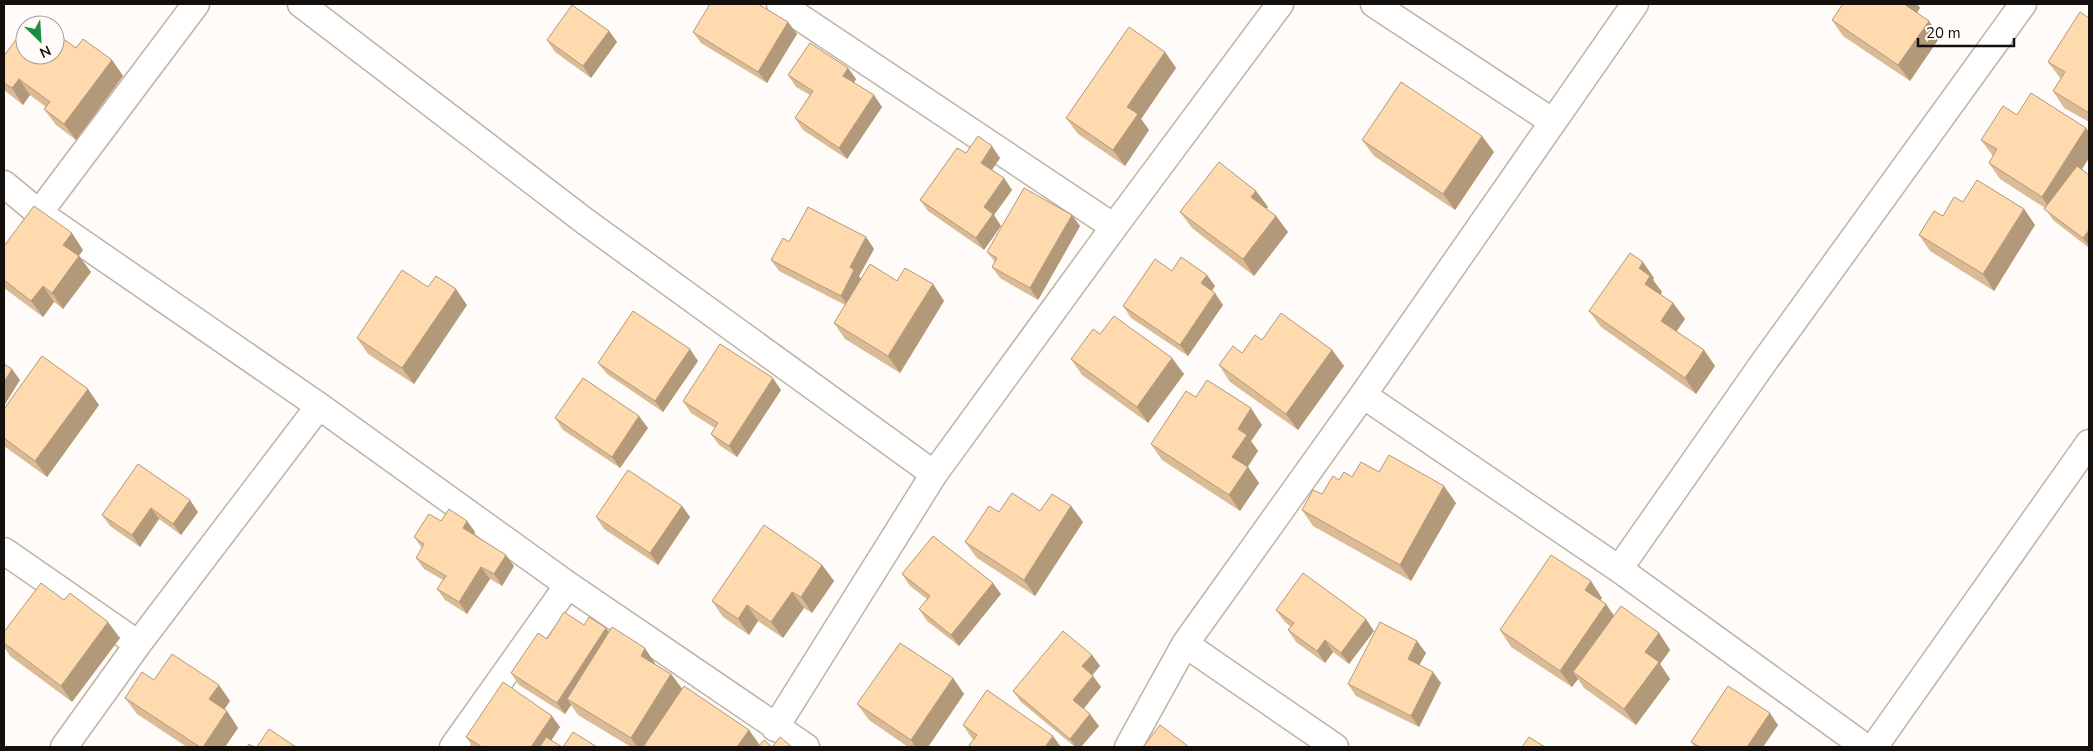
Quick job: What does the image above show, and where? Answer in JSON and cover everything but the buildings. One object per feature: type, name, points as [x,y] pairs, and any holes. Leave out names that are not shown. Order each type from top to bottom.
[{"type":"street","points":[[39,213],[196,4]]},
{"type":"street","points":[[301,4],[586,222],[934,474]]},
{"type":"street","points":[[780,4],[1114,227]]},
{"type":"street","points":[[775,728],[934,474],[1280,4]]},
{"type":"street","points":[[1374,4],[1553,122]]},
{"type":"street","points":[[1128,747],[1185,644],[1364,395],[1636,4]]},
{"type":"street","points":[[1619,569],[1764,362],[2022,4]]},
{"type":"street","points":[[4,184],[39,213],[319,406],[568,584],[775,728],[806,747]]},
{"type":"street","points":[[1364,395],[1619,569],[1865,747]]},
{"type":"street","points":[[64,747],[138,644],[319,406]]},
{"type":"street","points":[[1874,747],[2089,443]]},
{"type":"street","points":[[4,550],[138,644]]},
{"type":"street","points":[[453,747],[568,584]]},
{"type":"street","points":[[1185,644],[1335,747]]}]
